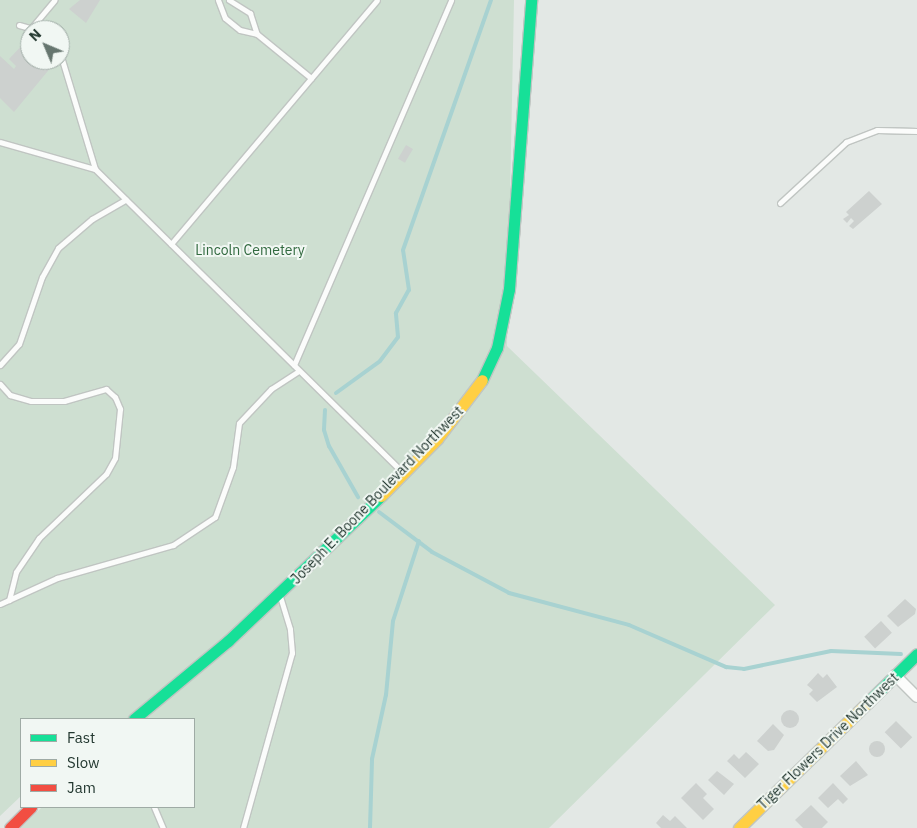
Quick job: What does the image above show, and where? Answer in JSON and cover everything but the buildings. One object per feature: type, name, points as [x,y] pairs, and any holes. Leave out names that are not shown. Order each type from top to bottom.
[{"type":"main road","name":"Joseph E. Boone Boulevard Northwest","points":[[135,718],[279,594],[403,473],[467,404],[497,348],[509,288],[526,19],[532,0]]},
{"type":"main road","name":"Tiger Flowers Drive Northwest","points":[[739,828],[917,654]]},
{"type":"main road","points":[[10,828],[30,808]]},
{"type":"street","points":[[895,675],[917,697]]},
{"type":"lane","points":[[40,20],[55,0]]},
{"type":"lane","points":[[218,0],[225,18],[240,30],[257,34],[311,78]]},
{"type":"lane","points":[[229,0],[250,13],[257,34]]},
{"type":"lane","points":[[171,244],[377,0]]},
{"type":"lane","points":[[294,365],[452,0]]},
{"type":"lane","points":[[65,70],[95,169]]},
{"type":"lane","points":[[780,203],[846,142],[877,130],[917,131]]},
{"type":"lane","points":[[0,142],[95,169],[403,473]]},
{"type":"lane","points":[[0,365],[19,344],[42,277],[58,248],[92,219],[126,199]]},
{"type":"lane","points":[[0,604],[57,578],[173,546],[214,517],[233,467],[239,423],[271,390],[299,371]]},
{"type":"lane","points":[[0,384],[10,395],[31,401],[64,401],[106,389],[115,397],[120,409],[115,458],[106,474],[39,538],[16,572],[9,600]]},
{"type":"lane","points":[[243,828],[292,653],[290,630],[279,594]]},
{"type":"lane","points":[[154,808],[163,828]]},
{"type":"green space","name":"Lincoln Cemetery","points":[[0,0],[514,0],[507,346],[775,605],[549,828],[21,828],[41,808],[195,808],[195,718],[20,718],[20,797],[0,816]]},
{"type":"waterway","points":[[336,393],[380,361],[398,337],[396,313],[409,290],[403,250],[491,0]]},
{"type":"waterway","points":[[325,410],[324,430],[329,446],[358,497]]},
{"type":"waterway","points":[[379,512],[432,552],[509,593],[629,625],[726,667],[744,669],[831,651],[901,654]]},
{"type":"waterway","points":[[370,828],[372,759],[386,695],[393,621],[419,541]]},
{"type":"traffic: fast","points":[[482,380],[497,348],[509,289],[531,0]]},
{"type":"traffic: fast","points":[[135,718],[228,641],[381,496]]},
{"type":"traffic: fast","points":[[867,703],[917,654]]},
{"type":"traffic: slow","points":[[381,496],[437,439],[482,380]]},
{"type":"traffic: slow","points":[[739,828],[867,703]]},
{"type":"traffic: jam","points":[[10,828],[30,808]]}]
